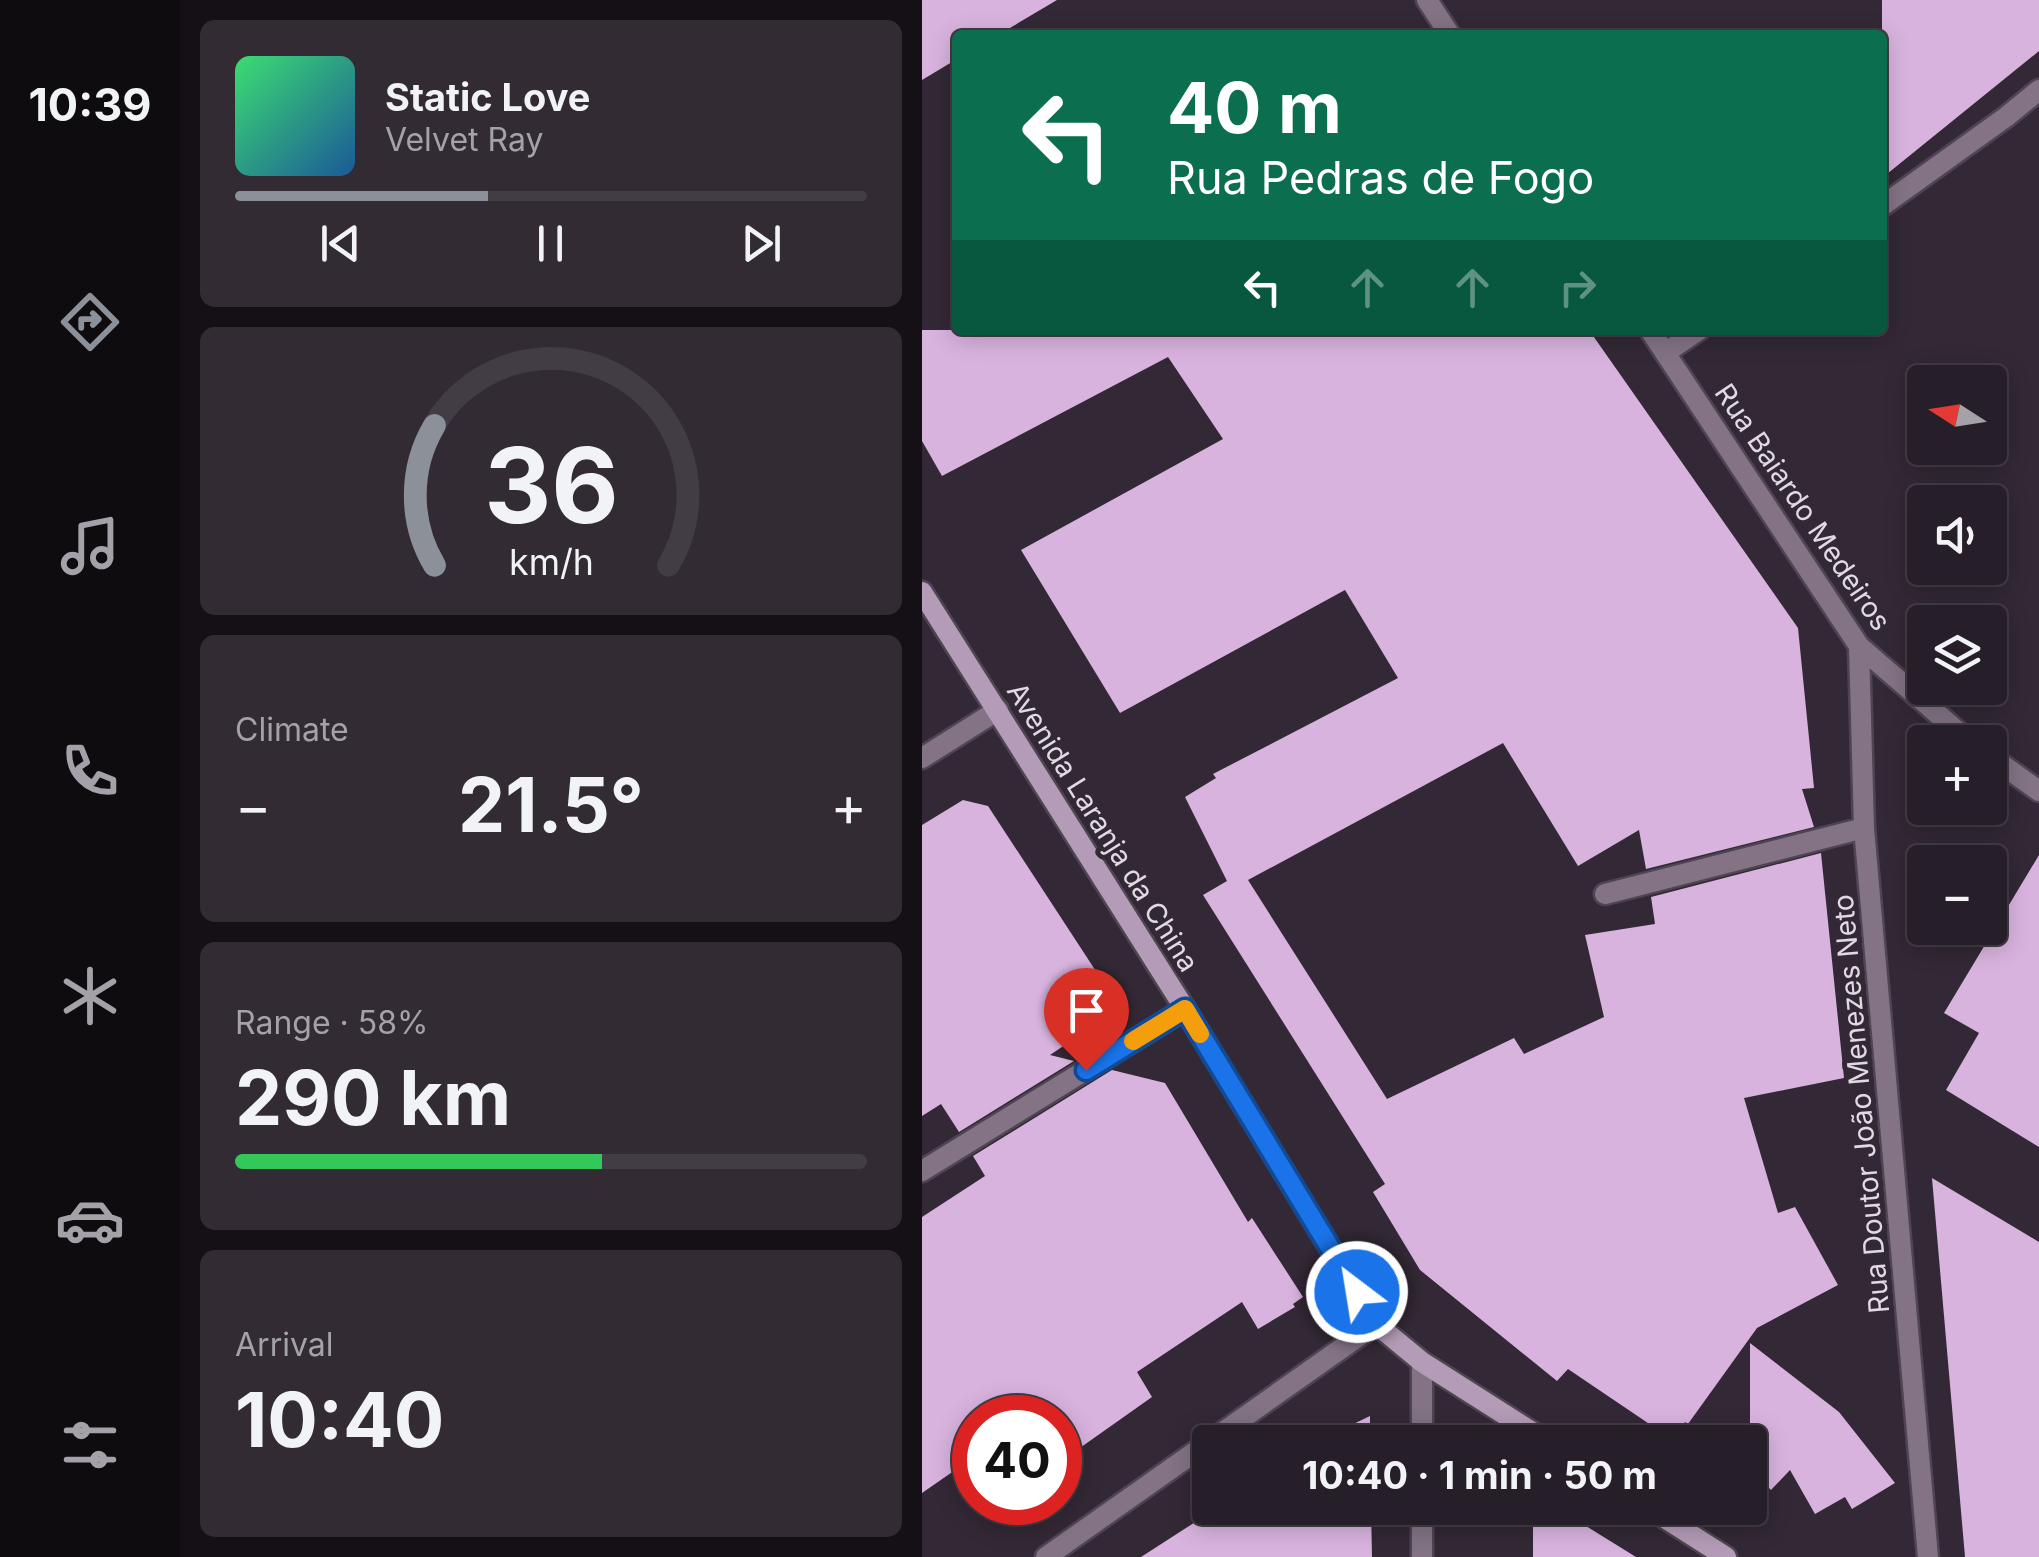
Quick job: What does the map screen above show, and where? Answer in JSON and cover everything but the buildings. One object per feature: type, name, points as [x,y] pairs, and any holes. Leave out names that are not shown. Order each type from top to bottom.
[{"type":"street","points":[[1427,0],[1447,30]]},
{"type":"street","points":[[1887,202],[2038,90]]},
{"type":"street","name":"Rua Baiardo Medeiros","points":[[1653,335],[1859,646],[1950,725]]},
{"type":"street","points":[[1665,353],[1692,335]]},
{"type":"street","name":"Avenida Laranja da China","points":[[922,592],[1185,1009],[1376,1324],[1422,1362],[1521,1425]]},
{"type":"street","name":"Rua Doutor João Menezes Neto","points":[[1859,646],[1864,828],[1928,1557]]},
{"type":"street","points":[[922,758],[998,710]]},
{"type":"street","points":[[2007,768],[2038,791]]},
{"type":"street","points":[[1605,894],[1864,828]]},
{"type":"street","points":[[922,1172],[1185,1009]]},
{"type":"street","points":[[1046,1557],[1376,1324]]},
{"type":"street","points":[[1422,1362],[1422,1425]]},
{"type":"street","points":[[1422,1525],[1422,1557]]},
{"type":"street","points":[[1676,1525],[1726,1557]]},
{"type":"slow traffic","points":[[1133,1041],[1185,1009],[1200,1034]]},
{"type":"route","points":[[1086,1070],[1185,1009],[1357,1292]]}]
